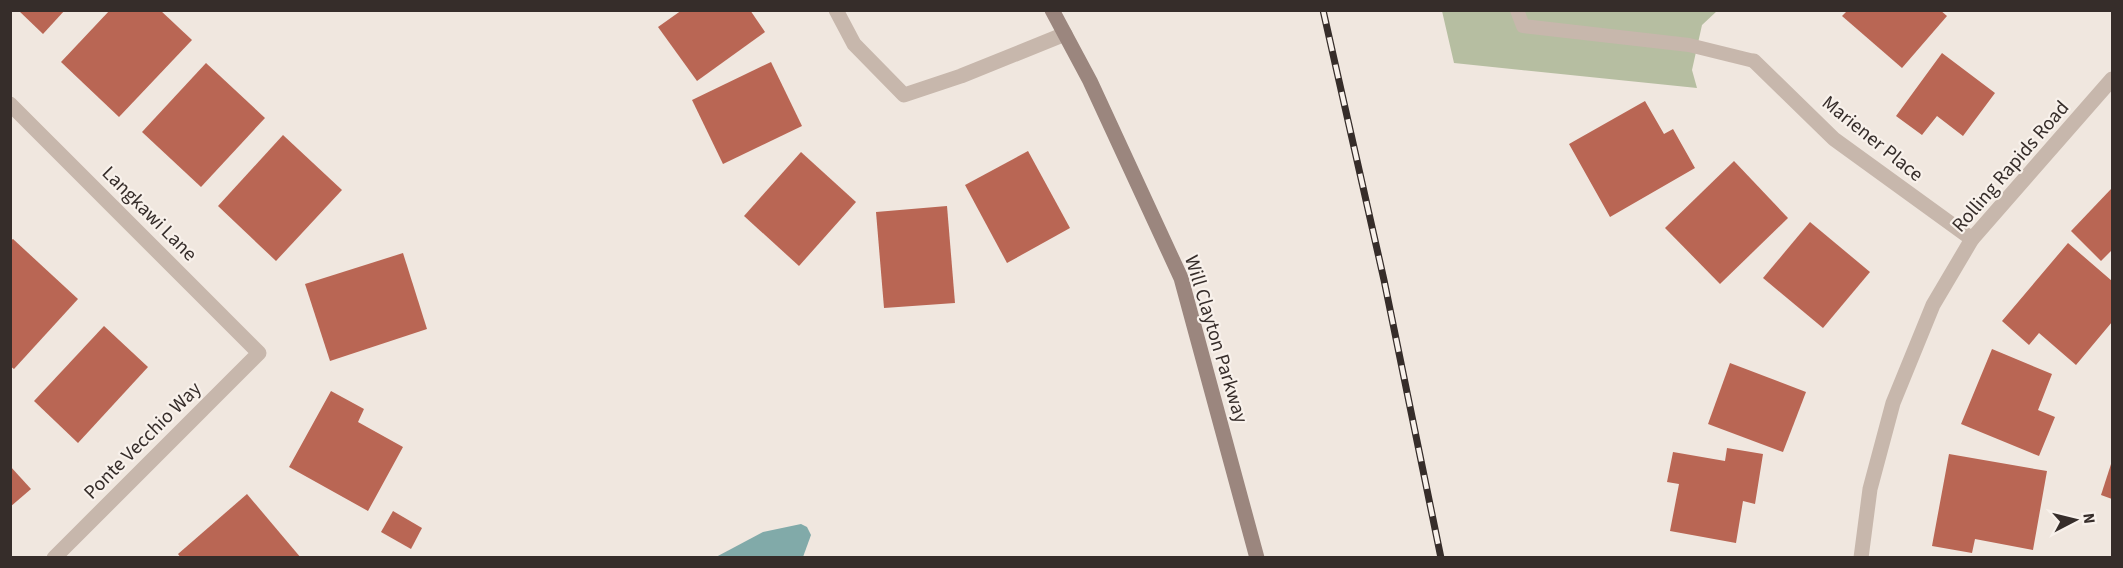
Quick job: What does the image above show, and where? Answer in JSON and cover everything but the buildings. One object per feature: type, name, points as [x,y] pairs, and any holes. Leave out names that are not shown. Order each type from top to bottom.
[{"type":"street","points":[[836,10],[854,44],[904,95],[961,76],[1065,34]]},
{"type":"street","name":"Will Clayton Parkway","points":[[1052,10],[1090,81],[1181,278],[1257,558]]},
{"type":"street","name":"Mariener Place","points":[[1754,61],[1834,139],[1972,239]]},
{"type":"street","name":"Rolling Rapids Road","points":[[1861,558],[1870,489],[1893,403],[1933,305],[1972,239],[2112,79]]},
{"type":"street","name":"Langkawi Lane","points":[[10,104],[259,353]]},
{"type":"street","name":"Ponte Vecchio Way","points":[[54,558],[259,353]]},
{"type":"lane","points":[[1517,10],[1523,26],[1689,45],[1754,61]]},
{"type":"green space","points":[[1442,11],[1717,11],[1702,25],[1692,70],[1697,88],[1454,63]]},
{"type":"water","points":[[801,524],[807,527],[811,535],[803,557],[716,557],[763,532]]},
{"type":"railway","points":[[1323,10],[1384,280],[1441,558]]}]
